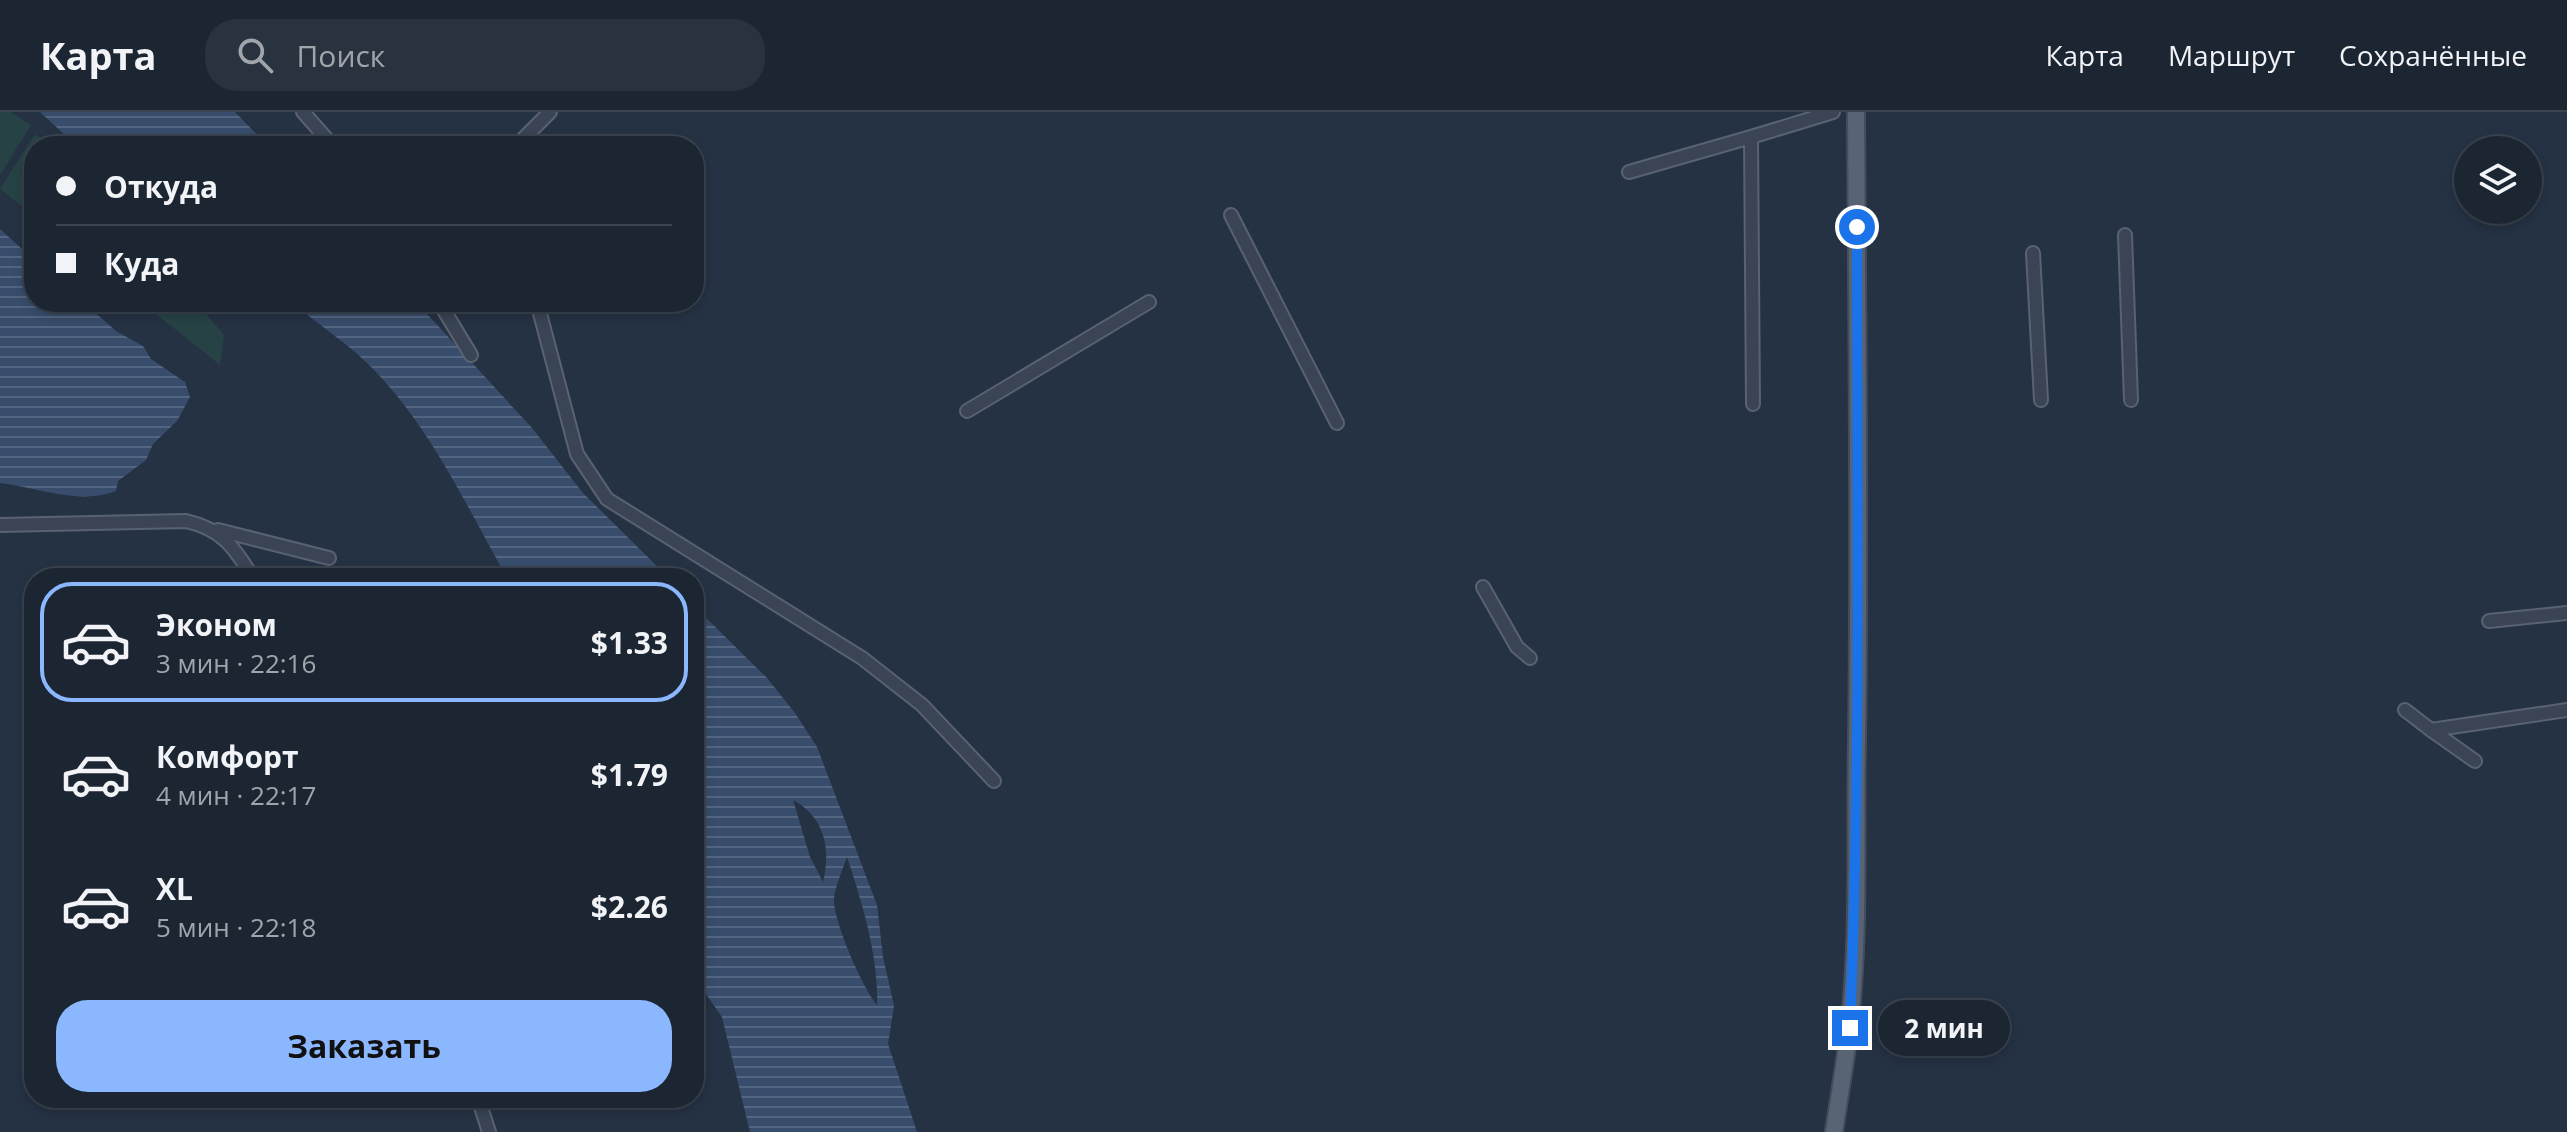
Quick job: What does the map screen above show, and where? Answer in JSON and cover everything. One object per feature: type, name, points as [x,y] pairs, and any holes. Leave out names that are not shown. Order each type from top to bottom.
[{"type":"main road","points":[[1834,1132],[1850,1028],[1853,943],[1860,533],[1856,398],[1860,340],[1856,112]]},
{"type":"street","points":[[303,112],[324,136]]},
{"type":"street","points":[[526,136],[550,112]]},
{"type":"street","points":[[1629,172],[1833,112]]},
{"type":"street","points":[[1751,137],[1753,404]]},
{"type":"street","points":[[1231,215],[1337,423]]},
{"type":"street","points":[[2125,235],[2131,400]]},
{"type":"street","points":[[2033,253],[2041,400]]},
{"type":"street","points":[[967,411],[1149,302]]},
{"type":"street","points":[[445,312],[471,355]]},
{"type":"street","points":[[540,312],[577,454],[607,499],[862,658],[922,705],[994,781]]},
{"type":"street","points":[[0,525],[166,519],[329,558]]},
{"type":"street","points":[[214,530],[236,550],[247,568]]},
{"type":"street","points":[[1483,587],[1517,647],[1530,658]]},
{"type":"street","points":[[2489,621],[2567,613]]},
{"type":"street","points":[[2405,710],[2475,761]]},
{"type":"street","points":[[2431,730],[2567,710]]},
{"type":"street","points":[[481,1108],[489,1132]]},
{"type":"green space","points":[[0,112],[10,112],[31,125],[0,175]]},
{"type":"green space","points":[[24,151],[24,208],[0,189]]},
{"type":"green space","points":[[154,312],[205,312],[224,335],[220,365]]},
{"type":"water","points":[[40,112],[235,112],[258,136],[66,136]]},
{"type":"water","points":[[0,229],[24,251],[24,312],[94,312],[116,331],[143,346],[151,359],[185,382],[190,397],[177,421],[153,444],[146,460],[118,481],[116,491],[73,496],[0,483]]},
{"type":"water","points":[[304,312],[425,312],[532,428],[583,493],[659,568],[501,568],[432,445],[396,395],[357,353]]},
{"type":"water","points":[[704,616],[767,678],[817,747],[877,905],[883,957],[894,1006],[888,1044],[917,1132],[750,1132],[722,1017],[704,991]],"holes":[[[793,800],[804,807],[823,835],[826,858],[823,882],[810,857]],[[847,857],[864,911],[875,968],[877,1005],[850,954],[835,909],[836,889]]]},
{"type":"route","points":[[1850,1028],[1860,533],[1856,398],[1860,340],[1857,227]]}]
